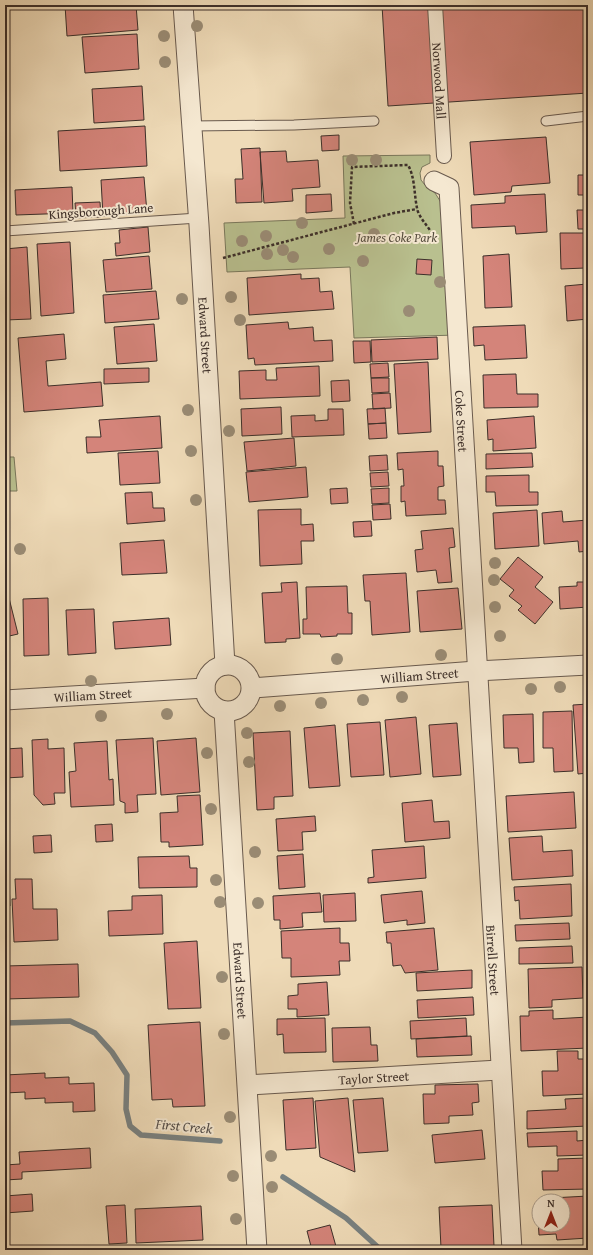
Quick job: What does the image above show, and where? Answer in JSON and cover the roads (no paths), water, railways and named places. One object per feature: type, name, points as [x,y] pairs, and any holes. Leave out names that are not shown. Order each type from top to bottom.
[{"type":"street","name":"Edward Street","points":[[183,5],[198,218],[225,665]]},
{"type":"street","name":"Norwood Mall","points":[[435,5],[444,156]]},
{"type":"street","name":"Coke Street","points":[[434,181],[449,188],[476,671]]},
{"type":"street","points":[[225,665],[241,668],[251,681],[252,688],[246,703],[241,708],[233,711],[224,711],[216,708],[210,703],[206,696],[206,680],[210,673],[225,665]]},
{"type":"street","name":"William Street","points":[[252,688],[476,671],[588,665]]},
{"type":"street","name":"Birrell Street","points":[[476,671],[499,1070],[512,1250]]},
{"type":"street","name":"William Street","points":[[5,700],[205,688]]},
{"type":"street","name":"Edward Street","points":[[224,711],[257,1250]]},
{"type":"street","name":"Taylor Street","points":[[248,1086],[499,1070]]},
{"type":"lane","points":[[546,121],[588,116]]},
{"type":"lane","points":[[191,126],[294,125],[374,121]]},
{"type":"lane","name":"Kingsborough Lane","points":[[5,231],[198,218]]},
{"type":"waterway","name":"First Creek","points":[[5,1023],[70,1021],[95,1033],[112,1052],[127,1075],[126,1109],[130,1126],[141,1135],[220,1141]]},
{"type":"waterway","name":"First Creek","points":[[283,1177],[346,1218],[381,1250]]},
{"type":"park label","name":"James Coke Park","points":[[397,237]]}]
